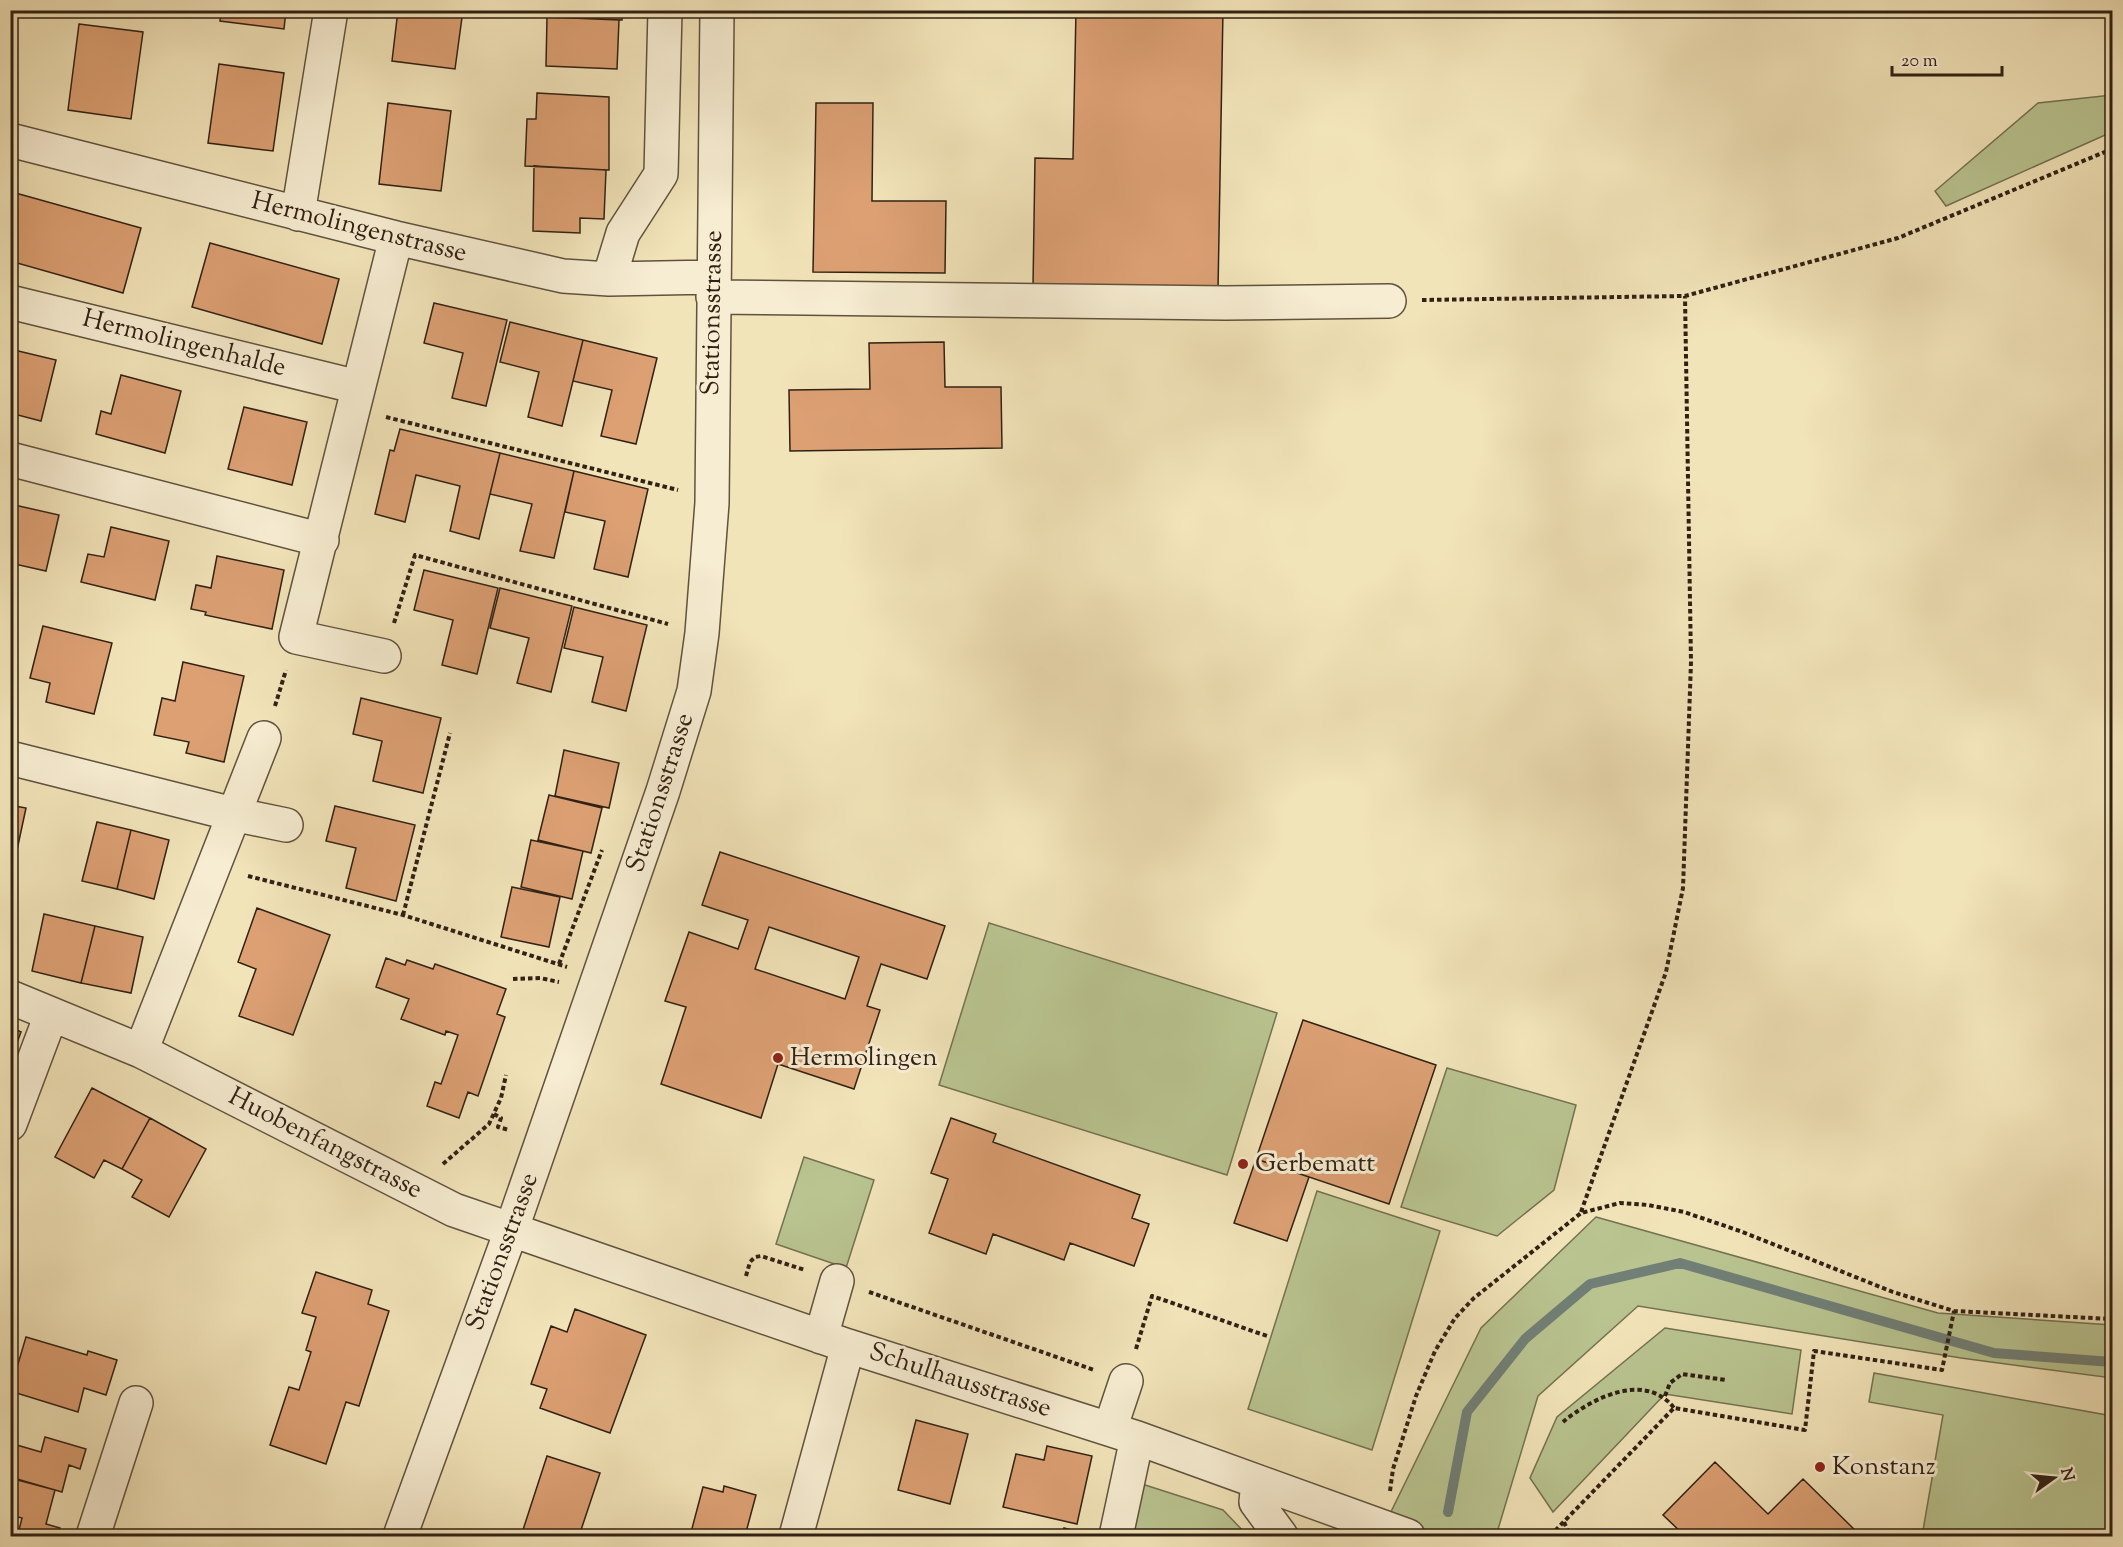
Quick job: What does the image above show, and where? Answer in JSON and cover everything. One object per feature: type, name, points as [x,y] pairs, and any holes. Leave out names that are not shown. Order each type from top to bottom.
[{"type":"street","points":[[298,214],[331,10]]},
{"type":"street","points":[[609,279],[622,233],[661,174],[665,10]]},
{"type":"street","name":"Stationsstrasse","points":[[400,1536],[511,1231],[663,790],[693,691],[702,633],[712,503],[717,10]]},
{"type":"street","name":"Hermolingenstrasse","points":[[10,140],[298,214],[564,276],[713,287],[1225,303],[1389,301]]},
{"type":"street","points":[[384,656],[296,637],[322,540],[366,401],[396,238]]},
{"type":"street","name":"Hermolingenhalde","points":[[10,302],[366,401]]},
{"type":"street","points":[[10,459],[322,540]]},
{"type":"street","points":[[141,1051],[264,738]]},
{"type":"street","points":[[10,758],[233,814],[286,825]]},
{"type":"street","name":"Huobenfangstrasse","points":[[10,997],[51,1016],[141,1051],[454,1210],[511,1231]]},
{"type":"street","points":[[10,1124],[51,1016]]},
{"type":"street","name":"Schulhausstrasse","points":[[511,1231],[835,1341],[1123,1433],[1395,1532]]},
{"type":"street","points":[[796,1536],[835,1341],[837,1281]]},
{"type":"street","points":[[1116,1536],[1126,1381]]},
{"type":"street","points":[[93,1536],[136,1403]]},
{"type":"street","points":[[1258,1482],[1256,1502],[1281,1536]]},
{"type":"path","points":[[1389,301],[1685,296],[1898,238],[2112,149]]},
{"type":"path","points":[[1581,1213],[1666,972],[1683,888],[1691,662],[1685,296]]},
{"type":"path","points":[[366,401],[679,491]]},
{"type":"path","points":[[384,656],[415,555],[669,624]]},
{"type":"path","points":[[264,738],[296,637]]},
{"type":"path","points":[[403,915],[450,733]]},
{"type":"path","points":[[239,874],[403,915],[570,968]]},
{"type":"path","points":[[513,979],[540,978],[567,984]]},
{"type":"path","points":[[437,1170],[489,1124],[501,1098],[506,1075]]},
{"type":"path","points":[[494,1114],[501,1118],[498,1127],[521,1133]]},
{"type":"path","points":[[1395,1532],[1393,1469],[1416,1396],[1435,1351],[1455,1318],[1474,1298],[1581,1213],[1620,1203],[1648,1205],[1684,1212],[1740,1231],[1893,1292],[1954,1311],[2112,1319]]},
{"type":"path","points":[[745,1280],[750,1262],[755,1257],[761,1256],[1126,1381],[1152,1296],[1267,1336]]},
{"type":"path","points":[[1563,1422],[1595,1399],[1614,1393],[1640,1390],[1665,1396],[1674,1408],[1805,1430],[1814,1351],[1942,1370],[1954,1311]]},
{"type":"path","points":[[1665,1396],[1670,1383],[1682,1374],[1726,1380]]},
{"type":"path","points":[[1550,1536],[1674,1408]]},
{"type":"path","points":[[1564,1522],[1570,1536]]},
{"type":"green space","points":[[2112,95],[2112,132],[1946,206],[1935,191],[2038,103]]},
{"type":"green space","points":[[989,923],[1277,1013],[1227,1175],[939,1085]]},
{"type":"green space","points":[[1447,1068],[1576,1105],[1554,1190],[1497,1236],[1401,1207]]},
{"type":"green space","points":[[804,1157],[874,1180],[846,1268],[776,1244]]},
{"type":"green space","points":[[1317,1191],[1440,1231],[1372,1450],[1248,1409]]},
{"type":"green space","points":[[1596,1217],[1938,1313],[2112,1325],[2112,1378],[1961,1358],[1638,1306],[1538,1396],[1496,1536],[1423,1536],[1384,1526],[1481,1328]]},
{"type":"green space","points":[[1665,1328],[1801,1350],[1792,1414],[1665,1394],[1553,1512],[1530,1478],[1557,1417]]},
{"type":"green space","points":[[1874,1373],[2112,1416],[2112,1536],[1922,1536],[1943,1415],[1869,1402]]},
{"type":"green space","points":[[1142,1484],[1223,1510],[1248,1536],[1132,1536]]},
{"type":"building","points":[[221,10],[286,10],[284,29],[220,21]]},
{"type":"building","points":[[398,10],[463,10],[455,69],[392,61]]},
{"type":"building","points":[[555,10],[622,10],[622,20],[555,17]]},
{"type":"building","points":[[1076,10],[1223,10],[1218,290],[1033,286],[1035,158],[1073,159]]},
{"type":"building","points":[[547,17],[619,20],[617,69],[546,66]]},
{"type":"building","points":[[79,24],[143,32],[131,119],[68,110]]},
{"type":"building","points":[[219,64],[284,73],[273,151],[208,143]]},
{"type":"building","points":[[537,93],[609,97],[609,170],[525,166],[527,119],[536,119]]},
{"type":"building","points":[[388,103],[451,111],[441,191],[379,184]]},
{"type":"building","points":[[816,103],[873,103],[872,201],[946,201],[945,273],[813,272]]},
{"type":"building","points":[[534,166],[606,170],[604,219],[580,218],[580,233],[533,231]]},
{"type":"building","points":[[12,192],[141,228],[123,293],[10,261]]},
{"type":"building","points":[[210,243],[339,279],[322,344],[192,307]]},
{"type":"building","points":[[434,303],[507,320],[486,406],[452,398],[463,353],[424,343]]},
{"type":"building","points":[[510,322],[583,340],[562,426],[528,417],[539,372],[500,362]]},
{"type":"building","points":[[583,340],[657,358],[636,444],[601,436],[612,390],[573,381]]},
{"type":"building","points":[[944,342],[945,387],[1001,387],[1002,448],[790,451],[789,390],[870,389],[869,343]]},
{"type":"building","points":[[10,349],[56,360],[41,421],[10,413]]},
{"type":"building","points":[[121,375],[181,391],[165,453],[96,434],[101,411],[111,414]]},
{"type":"building","points":[[244,407],[307,422],[292,485],[228,469]]},
{"type":"building","points":[[400,429],[500,453],[479,539],[450,531],[460,486],[416,475],[405,522],[375,514],[390,450],[394,451]]},
{"type":"building","points":[[500,453],[574,471],[554,558],[520,551],[532,504],[490,494]]},
{"type":"building","points":[[574,471],[648,489],[628,577],[594,569],[605,521],[565,512]]},
{"type":"building","points":[[10,504],[59,515],[46,571],[10,563]]},
{"type":"building","points":[[111,527],[169,541],[155,600],[81,582],[88,554],[104,557]]},
{"type":"building","points":[[217,556],[284,570],[272,629],[205,615],[206,612],[191,609],[196,585],[211,588]]},
{"type":"building","points":[[424,570],[498,588],[477,674],[442,665],[453,620],[414,610]]},
{"type":"building","points":[[500,588],[572,606],[551,692],[517,683],[529,638],[490,628]]},
{"type":"building","points":[[574,607],[647,625],[626,711],[592,702],[603,657],[564,648]]},
{"type":"building","points":[[43,626],[112,643],[94,714],[46,702],[50,683],[30,678]]},
{"type":"building","points":[[183,662],[244,676],[224,762],[186,753],[189,742],[154,735],[162,698],[175,701]]},
{"type":"building","points":[[361,698],[441,718],[423,793],[373,781],[382,741],[353,734]]},
{"type":"building","points":[[564,750],[619,763],[609,808],[555,796]]},
{"type":"building","points":[[549,795],[602,808],[591,853],[538,840]]},
{"type":"building","points":[[10,805],[26,808],[14,864],[10,863]]},
{"type":"building","points":[[335,806],[415,825],[396,901],[346,888],[356,848],[326,841]]},
{"type":"building","points":[[97,822],[131,830],[117,889],[82,881]]},
{"type":"building","points":[[131,830],[169,840],[154,899],[117,889]]},
{"type":"building","points":[[531,840],[583,851],[572,899],[521,887]]},
{"type":"building","points":[[720,852],[945,926],[927,979],[881,964],[867,1006],[880,1010],[854,1089],[778,1064],[761,1118],[661,1084],[686,1007],[665,1001],[689,932],[738,949],[748,920],[702,905]],"holes":[[[769,927],[859,957],[845,999],[755,969]]]},
{"type":"building","points":[[512,887],[560,897],[549,947],[501,937]]},
{"type":"building","points":[[257,908],[330,935],[293,1035],[239,1016],[256,969],[238,962]]},
{"type":"building","points":[[44,914],[95,926],[81,983],[32,971]]},
{"type":"building","points":[[95,926],[143,937],[131,993],[81,983]]},
{"type":"building","points":[[386,958],[405,965],[407,960],[433,969],[435,964],[506,989],[497,1014],[505,1017],[478,1096],[468,1092],[459,1118],[427,1106],[435,1082],[441,1084],[458,1035],[446,1031],[445,1035],[401,1019],[409,999],[376,987]]},
{"type":"building","points":[[1303,1020],[1436,1065],[1389,1204],[1256,1159]]},
{"type":"building","points":[[10,1027],[21,1032],[10,1062]]},
{"type":"building","points":[[92,1088],[150,1118],[122,1169],[104,1160],[94,1178],[55,1157]]},
{"type":"building","points":[[150,1118],[206,1149],[169,1217],[132,1197],[142,1180],[122,1169]]},
{"type":"building","points":[[951,1118],[996,1134],[993,1142],[1140,1195],[1132,1218],[1149,1224],[1134,1266],[1070,1243],[1064,1260],[993,1234],[986,1254],[929,1233],[948,1179],[931,1173]]},
{"type":"building","points":[[1256,1159],[1309,1177],[1287,1241],[1234,1223]]},
{"type":"building","points":[[316,1272],[372,1290],[368,1304],[389,1311],[359,1406],[346,1402],[326,1464],[270,1445],[289,1387],[299,1390],[311,1352],[306,1350],[316,1317],[302,1313]]},
{"type":"building","points":[[575,1309],[646,1335],[610,1433],[540,1408],[547,1389],[531,1384],[551,1326],[567,1332]]},
{"type":"building","points":[[26,1337],[87,1355],[88,1351],[117,1360],[106,1395],[84,1388],[78,1412],[10,1391]]},
{"type":"building","points":[[916,1420],[968,1434],[950,1504],[898,1490]]},
{"type":"building","points":[[45,1437],[86,1449],[80,1469],[69,1465],[62,1492],[10,1477],[10,1443],[41,1452]]},
{"type":"building","points":[[1047,1446],[1092,1456],[1077,1524],[1003,1507],[1016,1454],[1044,1460]]},
{"type":"building","points":[[547,1456],[600,1473],[579,1536],[521,1536]]},
{"type":"building","points":[[1715,1462],[1768,1514],[1803,1479],[1861,1536],[1685,1536],[1663,1515]]},
{"type":"building","points":[[10,1478],[55,1490],[46,1524],[60,1528],[58,1536],[18,1534],[22,1518],[10,1515]]},
{"type":"building","points":[[724,1486],[756,1495],[745,1536],[690,1536],[703,1487],[723,1492]]},
{"type":"building","points":[[1064,1528],[1083,1533],[1082,1536],[1062,1536]]},
{"type":"waterway","points":[[1448,1512],[1467,1412],[1525,1339],[1590,1284],[1680,1263],[1994,1353],[2112,1362]]},
{"type":"place","name":"Hermolingen","points":[[778,1058]]},
{"type":"place","name":"Gerbematt","points":[[1243,1164]]},
{"type":"place","name":"Konstanz","points":[[1820,1467]]}]
